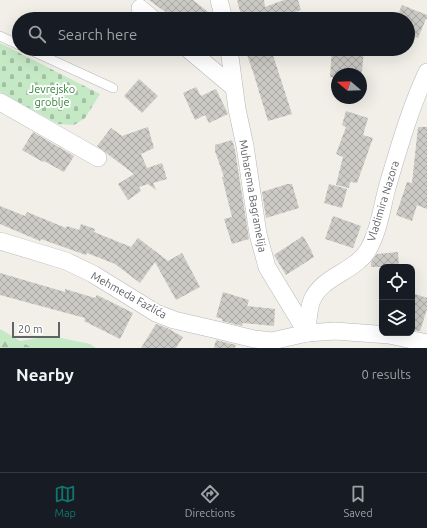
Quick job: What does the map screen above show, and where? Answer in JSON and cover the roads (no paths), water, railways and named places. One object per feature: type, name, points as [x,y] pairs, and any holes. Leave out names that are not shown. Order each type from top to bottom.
[{"type":"street","points":[[219,0],[222,12]]},
{"type":"street","points":[[196,56],[233,87]]},
{"type":"street","name":"Muharema Bagramelija","points":[[230,56],[233,87],[245,146],[258,234],[267,267],[307,333]]},
{"type":"street","name":"Vladimira Nazora","points":[[307,333],[310,307],[318,290],[361,260],[373,239],[403,134],[427,72]]},
{"type":"street","points":[[0,102],[98,158]]},
{"type":"street","name":"Mehmeda Fazlića","points":[[0,240],[66,262],[93,274],[156,313],[174,320],[254,339],[272,341],[307,333],[335,331],[382,334],[427,343]]},
{"type":"lane","points":[[0,36],[12,42]]},
{"type":"lane","points":[[43,56],[114,88]]},
{"type":"park label","name":"Jevrejsko groblje","points":[[52,95]]}]
